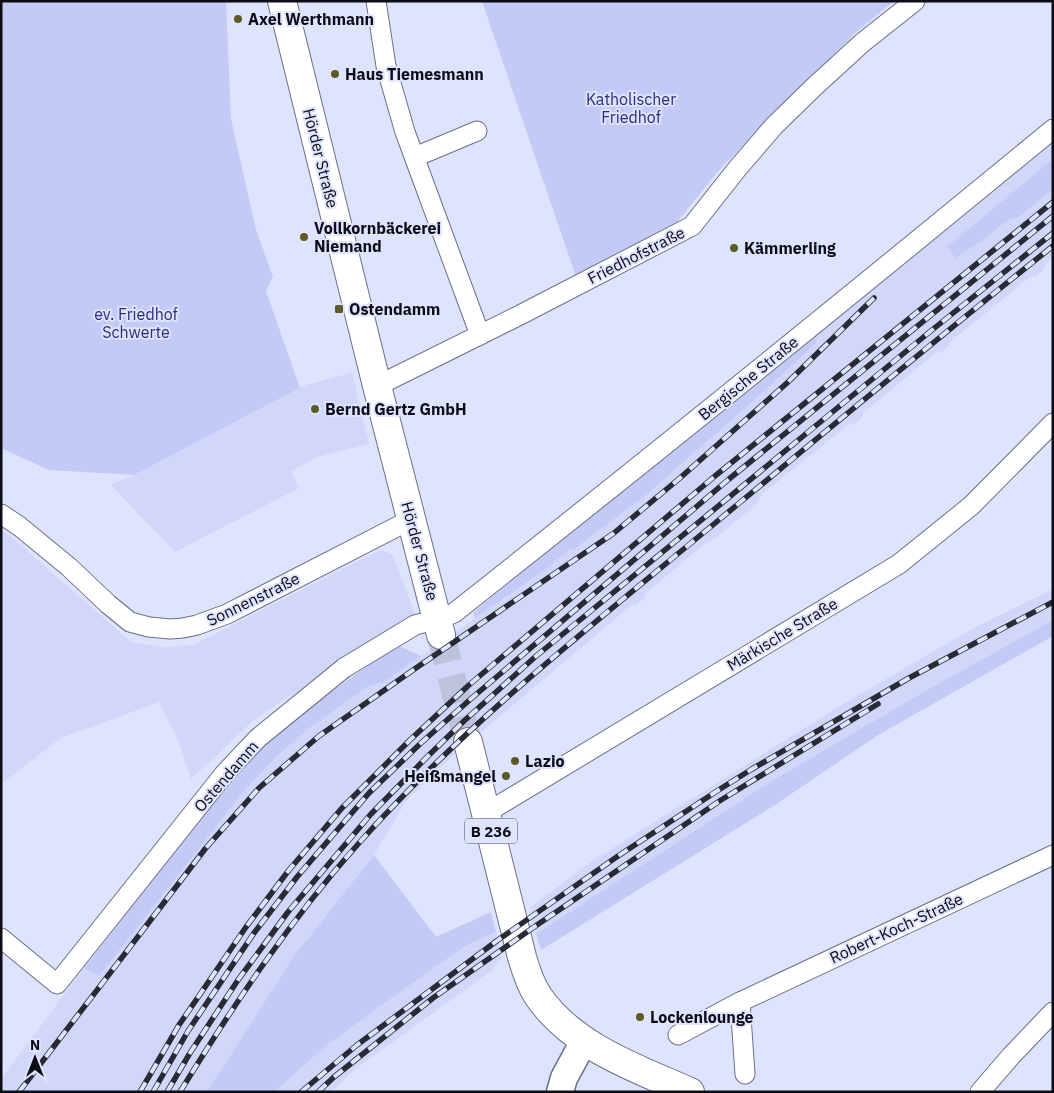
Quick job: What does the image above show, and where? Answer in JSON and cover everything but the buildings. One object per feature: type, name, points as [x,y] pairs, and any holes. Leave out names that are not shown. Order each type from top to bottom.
[{"type":"main road","name":"Hörder Straße","points":[[282,1],[377,386],[440,627]]},
{"type":"main road","name":"B 236","points":[[468,742],[512,920],[528,977],[538,996],[557,1020],[584,1041],[618,1061],[690,1092]]},
{"type":"main road","points":[[560,1092],[564,1078],[584,1041]]},
{"type":"street","points":[[376,1],[386,66],[405,132],[480,335]]},
{"type":"street","name":"Friedhofstraße","points":[[377,386],[692,226],[774,126],[814,87],[915,1]]},
{"type":"street","name":"Bergische Straße","points":[[440,627],[454,613],[627,476],[1053,129]]},
{"type":"street","points":[[415,158],[477,130]]},
{"type":"street","name":"Märkische Straße","points":[[486,813],[899,564],[972,505],[1053,423]]},
{"type":"street","name":"Sonnenstraße","points":[[1,514],[62,561],[130,622],[149,627],[170,629],[197,625],[227,614],[412,519]]},
{"type":"street","name":"Ostendamm","points":[[1,938],[57,984],[225,773],[258,738],[344,668],[415,625],[440,627]]},
{"type":"street","name":"Robert-Koch-Straße","points":[[678,1035],[740,1002],[1053,855]]},
{"type":"street","points":[[740,1002],[745,1074]]},
{"type":"street","points":[[980,1092],[1053,1012]]},
{"type":"shaded area","points":[[1053,139],[1053,258],[1044,266],[1045,269],[1034,277],[1032,275],[949,343],[950,345],[940,353],[938,351],[862,414],[864,416],[853,425],[851,423],[762,494],[756,505],[714,539],[704,544],[645,594],[646,597],[635,606],[633,604],[450,758],[406,801],[374,855],[294,956],[207,1092],[1,1092],[1,1079],[84,968],[99,975],[244,791],[277,756],[312,726],[369,686],[382,683],[543,571],[571,548],[574,549],[645,496],[817,342],[814,339],[848,310],[857,297]]},
{"type":"shaded area","points":[[352,373],[369,444],[317,457],[291,471],[299,488],[175,552],[111,485],[134,475],[306,385]]},
{"type":"shaded area","points":[[1,530],[131,642],[163,647],[193,645],[380,550],[393,555],[415,614],[255,719],[191,779],[178,739],[159,702],[62,737],[1,784]]},
{"type":"shaded area","points":[[1053,589],[1053,620],[920,694],[765,785],[536,934],[530,908],[595,859],[845,703],[972,629]]},
{"type":"shaded area","points":[[496,932],[502,958],[491,971],[355,1069],[331,1092],[274,1092],[327,1045],[379,1007],[465,946]]},
{"type":"green space","name":"ev. Friedhof Schwerte","points":[[1,1],[226,1],[231,119],[256,230],[273,277],[266,291],[300,388],[134,475],[49,470],[1,448]]},
{"type":"green space","name":"Katholischer Friedhof","points":[[482,1],[894,1],[855,33],[719,170],[673,227],[576,277]]},
{"type":"green space","points":[[1053,159],[1053,189],[1019,217],[1008,220],[956,258],[947,247]]},
{"type":"green space","points":[[857,297],[848,310],[815,339],[817,342],[645,496],[573,550],[571,548],[543,571],[475,618],[473,613],[812,332]]},
{"type":"green space","points":[[1053,620],[1053,636],[878,735],[775,805],[541,950],[536,934],[765,785],[920,694]]},
{"type":"green space","points":[[397,645],[421,656],[382,683],[369,686],[312,726],[277,756],[244,791],[99,976],[84,968],[233,776],[288,723]]},
{"type":"green space","points":[[374,855],[436,937],[491,912],[496,932],[465,946],[379,1007],[327,1045],[274,1092],[207,1092],[294,956]]},
{"type":"tunnel","points":[[441,635],[468,742]]},
{"type":"railway","points":[[140,1092],[179,1025],[246,927],[289,870],[342,808],[411,739],[469,685],[715,476],[1053,202]]},
{"type":"railway","points":[[153,1092],[188,1031],[254,933],[297,877],[369,793],[473,697],[729,479],[1053,216]]},
{"type":"railway","points":[[167,1092],[238,980],[288,912],[371,814],[464,721],[535,657],[932,330],[1053,233]]},
{"type":"railway","points":[[180,1092],[242,995],[310,902],[359,843],[444,756],[488,714],[580,635],[886,381],[1053,246]]},
{"type":"railway","points":[[19,1092],[205,849],[259,788],[319,736],[614,533],[680,478],[787,383],[874,298]]},
{"type":"railway","points":[[301,1092],[357,1045],[498,940],[618,856],[717,791],[909,678],[1053,602]]},
{"type":"railway","points":[[318,1092],[433,998],[534,927],[721,800],[878,704]]},
{"type":"place","name":"Axel Werthmann","points":[[238,19]]},
{"type":"place","name":"Haus Tiemesmann","points":[[335,74]]},
{"type":"place","name":"Vollkornbäckerei Niemand","points":[[304,237]]},
{"type":"place","name":"Kämmerling","points":[[734,248]]},
{"type":"place","name":"Ostendamm","points":[[339,309]]},
{"type":"place","name":"Bernd Gertz GmbH","points":[[315,409]]},
{"type":"place","name":"Lazio","points":[[515,761]]},
{"type":"place","name":"Heißmangel","points":[[506,776]]},
{"type":"place","name":"Lockenlounge","points":[[640,1017]]}]
